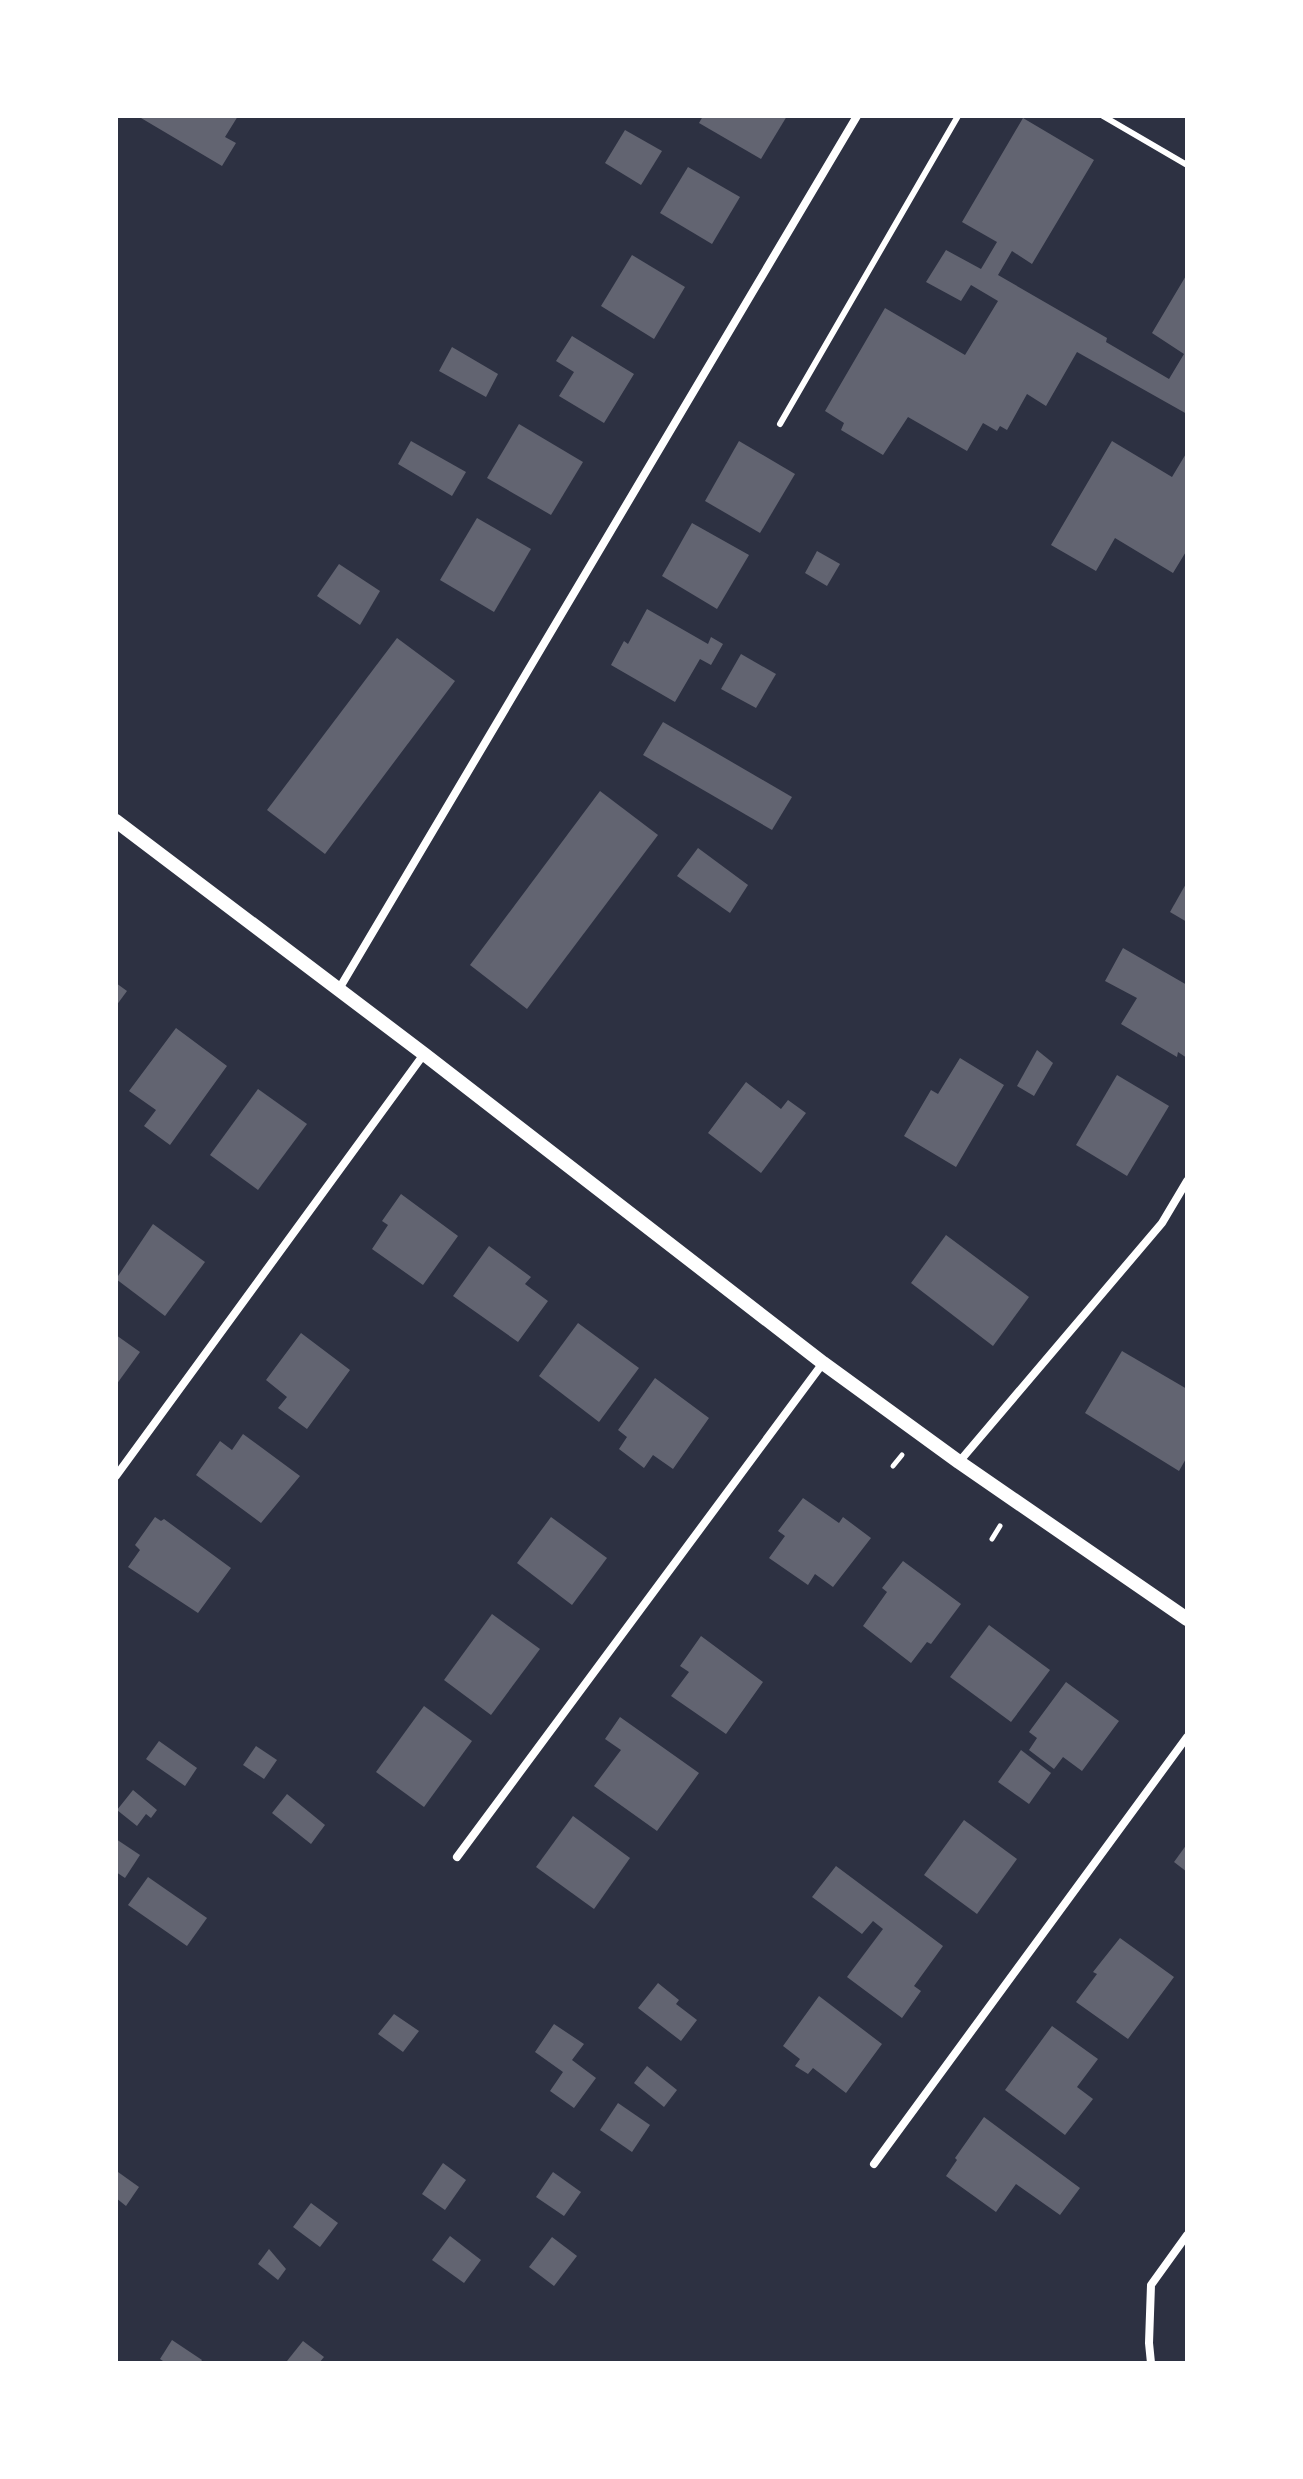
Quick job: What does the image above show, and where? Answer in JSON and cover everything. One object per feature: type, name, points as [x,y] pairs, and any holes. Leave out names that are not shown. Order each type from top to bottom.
[{"type":"street","points":[[339,989],[857,116]]},
{"type":"street","points":[[116,821],[424,1054],[823,1363],[959,1462],[1187,1619]]},
{"type":"street","points":[[116,1476],[424,1054]]},
{"type":"street","points":[[959,1462],[1162,1223],[1187,1181]]},
{"type":"street","points":[[457,1857],[823,1363]]},
{"type":"street","points":[[874,2164],[1187,1737]]},
{"type":"street","points":[[1151,2363],[1151,2285],[1187,2235]]},
{"type":"lane","points":[[780,424],[958,116]]},
{"type":"lane","points":[[1103,116],[1187,165]]},
{"type":"building","points":[[142,116],[238,116],[225,137],[236,143],[222,166]]},
{"type":"building","points":[[703,116],[787,116],[761,159],[699,123]]},
{"type":"building","points":[[1023,118],[1094,160],[1032,264],[1012,251],[998,275],[1107,338],[1106,342],[1169,379],[1184,354],[1152,333],[1187,274],[1187,414],[1077,352],[1046,406],[1027,394],[1007,430],[1000,426],[997,431],[983,423],[967,451],[908,417],[883,455],[841,430],[844,423],[825,411],[885,308],[965,355],[998,301],[971,285],[961,301],[926,282],[946,250],[981,269],[997,242],[962,222]]},
{"type":"building","points":[[625,130],[662,151],[641,185],[605,163]]},
{"type":"building","points":[[688,167],[740,197],[712,244],[660,213]]},
{"type":"building","points":[[632,255],[685,287],[654,339],[601,306]]},
{"type":"building","points":[[572,336],[634,374],[604,423],[559,396],[574,372],[556,361]]},
{"type":"building","points":[[452,347],[498,374],[486,397],[439,371]]},
{"type":"building","points":[[519,424],[583,462],[551,515],[487,478]]},
{"type":"building","points":[[411,441],[466,472],[452,496],[398,464]]},
{"type":"building","points":[[739,441],[795,474],[760,533],[705,501]]},
{"type":"building","points":[[1112,441],[1172,477],[1187,452],[1187,550],[1173,573],[1115,538],[1096,571],[1051,545]]},
{"type":"building","points":[[477,518],[531,549],[494,612],[440,580]]},
{"type":"building","points":[[692,523],[749,555],[717,609],[662,576]]},
{"type":"building","points":[[817,551],[840,564],[827,586],[805,573]]},
{"type":"building","points":[[339,564],[380,591],[360,625],[317,596]]},
{"type":"building","points":[[647,609],[708,644],[711,637],[723,644],[711,665],[700,659],[675,702],[611,665],[624,641],[628,644]]},
{"type":"building","points":[[397,638],[455,681],[325,854],[267,810]]},
{"type":"building","points":[[741,654],[776,674],[756,708],[721,689]]},
{"type":"building","points":[[663,722],[792,797],[772,830],[643,755]]},
{"type":"building","points":[[600,791],[658,835],[527,1009],[470,965]]},
{"type":"building","points":[[698,848],[748,885],[730,913],[677,876]]},
{"type":"building","points":[[1187,882],[1187,922],[1170,912]]},
{"type":"building","points":[[1123,948],[1187,985],[1187,1058],[1178,1052],[1177,1057],[1121,1024],[1137,998],[1105,981]]},
{"type":"building","points":[[116,983],[127,991],[116,1006]]},
{"type":"building","points":[[176,1028],[227,1066],[170,1145],[144,1126],[156,1110],[129,1091]]},
{"type":"building","points":[[1037,1050],[1053,1063],[1034,1096],[1017,1086]]},
{"type":"building","points":[[960,1058],[1004,1085],[956,1167],[904,1136],[931,1090],[938,1094]]},
{"type":"building","points":[[1117,1075],[1169,1106],[1127,1176],[1076,1145]]},
{"type":"building","points":[[746,1082],[781,1109],[788,1100],[806,1113],[761,1173],[708,1133]]},
{"type":"building","points":[[258,1089],[307,1124],[258,1190],[210,1155]]},
{"type":"building","points":[[401,1194],[458,1236],[423,1285],[372,1249],[388,1225],[382,1221]]},
{"type":"building","points":[[153,1224],[205,1262],[165,1316],[116,1279]]},
{"type":"building","points":[[946,1235],[1029,1297],[993,1346],[911,1283]]},
{"type":"building","points":[[489,1246],[531,1277],[525,1284],[548,1301],[518,1342],[453,1296]]},
{"type":"building","points":[[578,1323],[639,1368],[599,1422],[539,1376]]},
{"type":"building","points":[[301,1333],[350,1370],[307,1429],[278,1408],[287,1397],[266,1380]]},
{"type":"building","points":[[116,1335],[140,1352],[116,1385]]},
{"type":"building","points":[[1122,1351],[1187,1389],[1187,1457],[1179,1471],[1085,1413]]},
{"type":"building","points":[[655,1378],[709,1418],[673,1469],[653,1455],[644,1468],[619,1449],[627,1437],[618,1430]]},
{"type":"building","points":[[243,1434],[300,1476],[261,1523],[196,1475],[220,1441],[232,1450]]},
{"type":"building","points":[[803,1498],[839,1523],[843,1517],[871,1538],[833,1587],[815,1574],[808,1585],[769,1558],[785,1536],[778,1531]]},
{"type":"building","points":[[155,1517],[161,1521],[164,1519],[231,1568],[198,1613],[128,1567],[140,1550],[135,1545]]},
{"type":"building","points":[[551,1517],[607,1558],[572,1605],[517,1563]]},
{"type":"building","points":[[903,1561],[961,1604],[931,1644],[927,1642],[911,1663],[863,1626],[887,1592],[882,1588]]},
{"type":"building","points":[[492,1614],[540,1649],[491,1715],[444,1680]]},
{"type":"building","points":[[989,1625],[1050,1670],[1011,1722],[950,1677]]},
{"type":"building","points":[[701,1636],[763,1682],[726,1734],[671,1696],[689,1672],[680,1666]]},
{"type":"building","points":[[1066,1682],[1119,1721],[1082,1771],[1063,1757],[1054,1769],[1029,1750],[1037,1738],[1029,1732]]},
{"type":"building","points":[[424,1706],[472,1741],[424,1807],[376,1772]]},
{"type":"building","points":[[620,1717],[699,1773],[657,1831],[594,1786],[621,1750],[605,1739]]},
{"type":"building","points":[[159,1741],[197,1768],[185,1786],[146,1759]]},
{"type":"building","points":[[256,1746],[277,1760],[264,1779],[243,1765]]},
{"type":"building","points":[[1021,1750],[1051,1773],[1029,1804],[998,1782]]},
{"type":"building","points":[[133,1790],[157,1810],[151,1818],[146,1814],[137,1826],[117,1810]]},
{"type":"building","points":[[287,1794],[325,1825],[311,1844],[272,1813]]},
{"type":"building","points":[[573,1816],[630,1858],[594,1909],[536,1867]]},
{"type":"building","points":[[964,1820],[1017,1859],[977,1914],[924,1875]]},
{"type":"building","points":[[116,1839],[140,1855],[125,1878],[116,1872]]},
{"type":"building","points":[[1187,1844],[1187,1872],[1174,1862]]},
{"type":"building","points":[[836,1866],[943,1946],[914,1986],[921,1991],[902,2018],[847,1977],[883,1929],[873,1921],[862,1934],[812,1897]]},
{"type":"building","points":[[148,1877],[207,1918],[187,1946],[128,1905]]},
{"type":"building","points":[[1120,1938],[1174,1977],[1128,2039],[1076,2002],[1097,1974],[1093,1972]]},
{"type":"building","points":[[658,1983],[679,2000],[676,2004],[697,2020],[681,2041],[638,2008]]},
{"type":"building","points":[[819,1996],[882,2044],[846,2093],[813,2068],[808,2074],[795,2066],[800,2059],[783,2046]]},
{"type":"building","points":[[394,2014],[419,2031],[403,2052],[378,2034]]},
{"type":"building","points":[[554,2024],[584,2044],[572,2060],[596,2078],[574,2108],[550,2091],[563,2072],[535,2052]]},
{"type":"building","points":[[1052,2026],[1098,2059],[1077,2087],[1093,2099],[1065,2135],[1005,2090]]},
{"type":"building","points":[[647,2066],[677,2090],[664,2107],[634,2083]]},
{"type":"building","points":[[618,2103],[650,2125],[632,2152],[600,2130]]},
{"type":"building","points":[[984,2117],[1080,2188],[1060,2215],[1016,2184],[996,2212],[946,2176]]},
{"type":"building","points":[[443,2163],[466,2180],[445,2210],[422,2194]]},
{"type":"building","points":[[118,2172],[139,2187],[126,2206],[116,2198]]},
{"type":"building","points":[[553,2172],[581,2192],[564,2216],[536,2197]]},
{"type":"building","points":[[311,2203],[338,2223],[320,2247],[293,2227]]},
{"type":"building","points":[[450,2236],[481,2260],[464,2283],[432,2260]]},
{"type":"building","points":[[552,2237],[577,2256],[554,2286],[529,2267]]},
{"type":"building","points":[[269,2249],[286,2269],[278,2280],[258,2264]]},
{"type":"building","points":[[172,2340],[202,2360],[200,2363],[166,2363],[160,2359]]},
{"type":"building","points":[[303,2341],[324,2357],[319,2363],[287,2361]]}]
